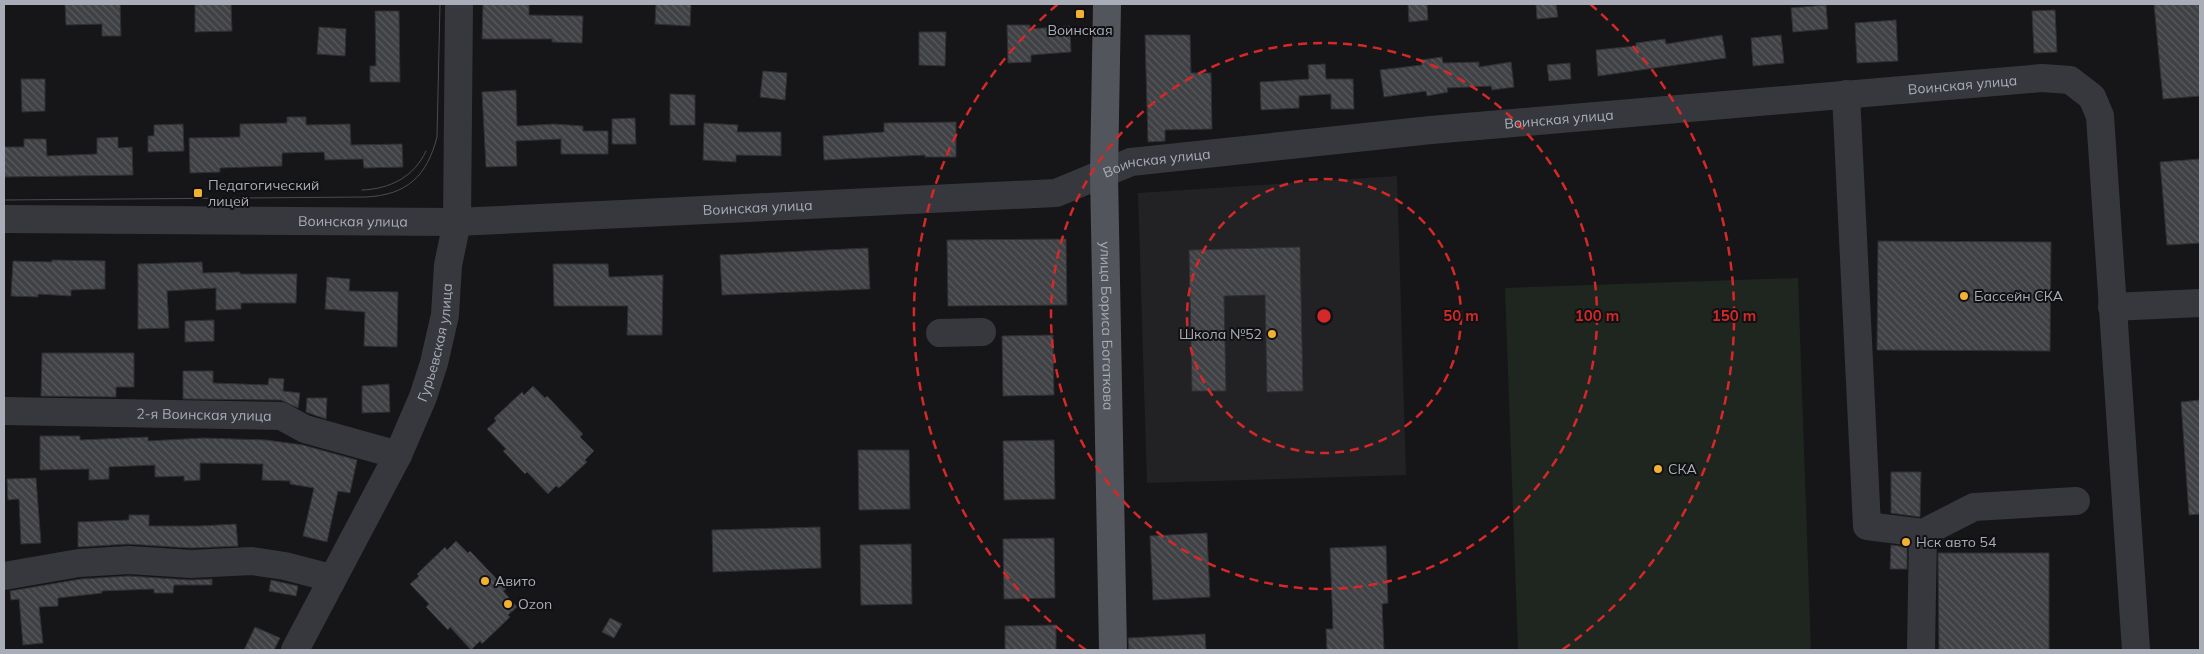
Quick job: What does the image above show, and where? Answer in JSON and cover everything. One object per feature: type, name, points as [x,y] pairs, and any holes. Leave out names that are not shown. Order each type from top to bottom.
[{"type":"main road","name":"улица Бориса Богаткова","points":[[1107,4],[1104,174],[1113,650]]},
{"type":"street","name":"Гурьевская улица","points":[[295,650],[331,578],[398,455],[423,397],[434,363],[445,315],[448,265],[457,222],[459,4]]},
{"type":"street","name":"Воинская улица","points":[[4,219],[457,222],[1056,193],[1131,162],[1422,131],[2042,78],[2070,80],[2092,96],[2100,116],[2136,650]]},
{"type":"street","points":[[1846,94],[1867,526],[1923,533],[1974,507],[2076,501]]},
{"type":"street","points":[[2112,307],[2200,303]]},
{"type":"street","points":[[940,333],[982,332]]},
{"type":"street","name":"2-я Воинская улица","points":[[4,411],[281,416],[305,429],[398,455]]},
{"type":"street","points":[[1921,650],[1923,533]]},
{"type":"street","points":[[4,576],[79,563],[129,560],[191,564],[252,560],[286,566],[331,578]]},
{"type":"shaded area","name":"Школа №52","points":[[1397,176],[1406,475],[1147,483],[1138,193]]},
{"type":"shaded area","name":"СКА","points":[[1798,278],[1811,650],[1518,650],[1505,288]]},
{"type":"building","points":[[65,4],[120,4],[121,36],[102,36],[102,24],[66,25]]},
{"type":"building","points":[[195,4],[231,4],[232,31],[195,32]]},
{"type":"building","points":[[483,4],[529,4],[529,15],[583,16],[582,43],[552,42],[552,39],[482,39]]},
{"type":"building","points":[[656,4],[691,4],[690,26],[655,24]]},
{"type":"building","points":[[1408,4],[1427,4],[1428,20],[1409,22]]},
{"type":"building","points":[[1536,4],[1556,4],[1558,17],[1537,19]]},
{"type":"building","points":[[2154,4],[2200,4],[2200,96],[2163,99]]},
{"type":"building","points":[[1826,5],[1828,29],[1793,32],[1791,8]]},
{"type":"building","points":[[2055,10],[2057,52],[2034,53],[2032,11]]},
{"type":"building","points":[[375,11],[399,11],[400,82],[370,82],[370,66],[376,66]]},
{"type":"building","points":[[1896,20],[1898,61],[1857,63],[1855,23]]},
{"type":"building","points":[[1007,25],[1030,25],[1030,29],[1070,26],[1071,52],[1031,55],[1031,62],[1008,63]]},
{"type":"building","points":[[319,27],[346,29],[345,56],[317,54]]},
{"type":"building","points":[[919,32],[946,32],[945,66],[919,65]]},
{"type":"building","points":[[1145,35],[1190,35],[1191,73],[1211,73],[1212,129],[1165,130],[1165,141],[1148,142]]},
{"type":"building","points":[[1722,35],[1726,58],[1598,76],[1596,50],[1636,46],[1636,43],[1665,39],[1666,44]]},
{"type":"building","points":[[1781,35],[1784,63],[1753,66],[1751,38]]},
{"type":"building","points":[[1442,57],[1443,63],[1479,62],[1479,67],[1511,62],[1514,87],[1492,90],[1491,86],[1447,88],[1448,92],[1427,96],[1426,91],[1384,97],[1380,70],[1422,65],[1421,60]]},
{"type":"building","points":[[1570,63],[1571,79],[1549,81],[1547,65]]},
{"type":"building","points":[[1325,64],[1326,79],[1353,79],[1354,109],[1331,109],[1331,94],[1299,96],[1299,108],[1261,110],[1260,82],[1309,79],[1308,65]]},
{"type":"building","points":[[763,71],[787,73],[785,100],[760,97]]},
{"type":"building","points":[[21,79],[45,79],[45,111],[22,112]]},
{"type":"building","points":[[516,90],[517,126],[554,124],[583,126],[583,131],[608,131],[608,154],[561,154],[561,139],[516,141],[517,166],[486,167],[482,92]]},
{"type":"building","points":[[670,94],[695,95],[695,125],[670,125]]},
{"type":"building","points":[[287,117],[306,117],[306,125],[350,124],[351,145],[402,144],[403,167],[364,168],[363,159],[325,160],[324,152],[282,153],[282,166],[220,168],[220,172],[190,173],[189,138],[240,137],[240,124],[287,123]]},
{"type":"building","points":[[635,118],[636,144],[612,144],[612,119]]},
{"type":"building","points":[[956,122],[956,157],[925,157],[925,155],[824,160],[823,136],[884,132],[884,123]]},
{"type":"building","points":[[704,123],[738,125],[737,132],[781,132],[781,156],[736,155],[736,162],[703,160]]},
{"type":"building","points":[[183,124],[184,151],[148,152],[148,136],[154,136],[154,125]]},
{"type":"building","points":[[118,137],[118,148],[132,147],[133,175],[4,177],[4,147],[24,147],[24,139],[46,139],[47,156],[97,154],[97,138]]},
{"type":"building","points":[[2200,159],[2200,243],[2167,245],[2160,162]]},
{"type":"building","points":[[1066,239],[1067,305],[948,306],[947,240]]},
{"type":"building","name":"Бассейн СКА","points":[[1878,241],[2051,242],[2050,351],[1877,350]]},
{"type":"building","points":[[1300,247],[1303,391],[1267,392],[1265,295],[1224,296],[1226,391],[1192,391],[1189,250]]},
{"type":"building","points":[[868,248],[870,289],[722,295],[720,255]]},
{"type":"building","points":[[52,260],[105,261],[105,289],[71,290],[71,296],[38,294],[38,297],[11,296],[13,261],[52,262]]},
{"type":"building","points":[[202,262],[203,273],[297,274],[296,303],[241,303],[241,309],[216,310],[216,288],[167,291],[169,328],[138,329],[138,264]]},
{"type":"building","points":[[553,264],[608,264],[609,277],[663,275],[662,335],[627,335],[628,306],[554,306]]},
{"type":"building","points":[[327,277],[350,279],[349,291],[398,292],[397,347],[364,346],[365,312],[325,309]]},
{"type":"building","points":[[214,320],[214,341],[185,342],[185,321]]},
{"type":"building","points":[[1053,335],[1054,395],[1003,396],[1002,336]]},
{"type":"building","points":[[42,353],[134,353],[134,387],[116,387],[116,397],[41,396]]},
{"type":"building","points":[[183,371],[213,371],[213,383],[268,385],[269,378],[284,379],[283,391],[300,393],[298,408],[281,400],[183,399]]},
{"type":"building","points":[[389,384],[390,412],[362,413],[362,386]]},
{"type":"building","points":[[533,386],[545,398],[547,396],[583,434],[580,437],[594,451],[585,460],[587,462],[559,488],[556,486],[548,494],[503,451],[506,449],[487,429],[496,421],[494,418],[522,392],[524,395]]},
{"type":"building","points":[[307,398],[327,398],[326,419],[306,412]]},
{"type":"building","points":[[2200,400],[2200,514],[2189,515],[2181,402]]},
{"type":"building","points":[[40,436],[80,436],[80,440],[148,437],[148,441],[203,438],[266,440],[303,445],[357,460],[350,493],[338,491],[327,542],[303,536],[314,488],[290,484],[290,481],[262,480],[263,464],[200,463],[200,480],[184,481],[184,476],[155,477],[155,465],[109,467],[109,479],[89,480],[89,469],[40,470]]},
{"type":"building","points":[[1054,440],[1055,499],[1004,500],[1003,441]]},
{"type":"building","points":[[858,450],[909,450],[910,509],[859,510]]},
{"type":"building","points":[[1891,472],[1921,472],[1920,517],[1891,513]]},
{"type":"building","points":[[36,478],[41,543],[21,544],[19,499],[8,500],[7,479]]},
{"type":"building","points":[[129,515],[149,515],[149,526],[236,524],[238,546],[191,548],[128,544],[78,547],[78,522],[129,520]]},
{"type":"building","points":[[820,527],[821,568],[713,572],[712,530]]},
{"type":"building","points":[[1207,533],[1210,597],[1153,600],[1150,536]]},
{"type":"building","points":[[1054,538],[1055,598],[1004,599],[1003,539]]},
{"type":"building","points":[[456,541],[468,553],[470,551],[506,589],[503,591],[517,607],[508,615],[510,617],[482,644],[480,641],[471,650],[450,627],[448,630],[426,607],[429,604],[410,584],[419,576],[417,574],[445,547],[447,550]]},
{"type":"building","points":[[911,544],[912,604],[861,605],[860,545]]},
{"type":"building","points":[[1891,545],[1907,547],[1907,569],[1890,569]]},
{"type":"building","points":[[1386,546],[1388,603],[1382,604],[1384,650],[1327,650],[1326,629],[1333,629],[1330,548]]},
{"type":"building","points":[[1938,553],[2049,553],[2049,650],[1939,650]]},
{"type":"building","points":[[129,576],[190,580],[212,579],[212,585],[174,585],[173,593],[154,593],[154,589],[102,591],[102,593],[58,598],[58,606],[39,607],[43,643],[23,645],[19,599],[11,600],[10,591],[81,579]]},
{"type":"building","points":[[271,580],[298,586],[296,596],[269,591]]},
{"type":"building","points":[[610,618],[622,624],[614,638],[602,632]]},
{"type":"building","points":[[1056,625],[1056,650],[1005,650],[1005,626]]},
{"type":"building","points":[[255,627],[280,638],[274,650],[244,650]]},
{"type":"building","points":[[1205,634],[1206,650],[1129,650],[1128,638]]},
{"type":"tram line","points":[[4,200],[366,197],[393,192],[413,181],[421,173],[433,151],[437,137],[440,4]]},
{"type":"tram line","points":[[362,190],[382,187],[400,180],[415,168],[426,151]]},
{"type":"place","name":"Воинская","points":[[1080,14]]},
{"type":"place","name":"Педагогический лицей","points":[[198,193]]},
{"type":"place","name":"Бассейн СКА","points":[[1964,296]]},
{"type":"place","name":"Школа №52","points":[[1272,334]]},
{"type":"place","name":"СКА","points":[[1658,469]]},
{"type":"place","name":"Нск авто 54","points":[[1906,542]]},
{"type":"place","name":"Авито","points":[[485,581]]},
{"type":"place","name":"Ozon","points":[[508,604]]}]
